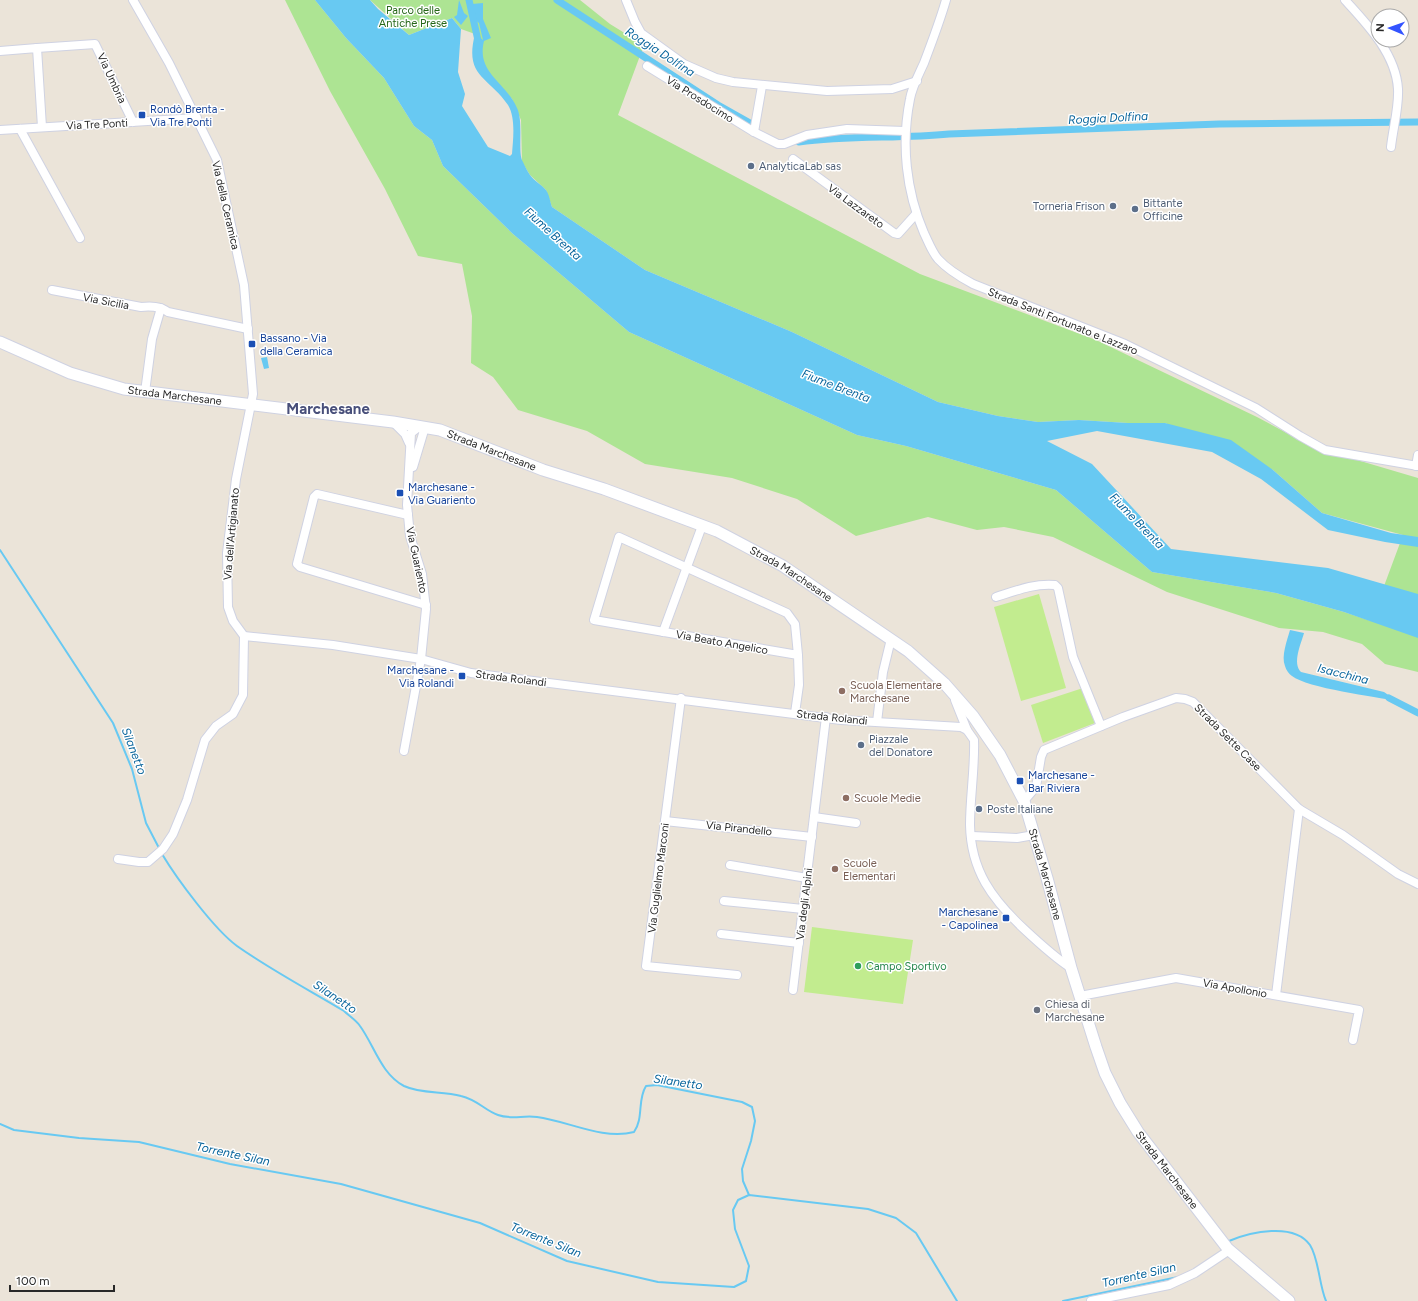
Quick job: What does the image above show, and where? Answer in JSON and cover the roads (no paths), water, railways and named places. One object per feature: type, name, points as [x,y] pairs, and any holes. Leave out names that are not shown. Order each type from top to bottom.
[{"type":"main road","name":"Strada Marchesane","points":[[0,342],[70,373],[124,389],[393,422],[440,430],[543,470],[604,489],[702,526],[749,547],[783,566],[908,651],[953,693],[973,716],[1000,755],[1024,801],[1071,968],[1104,1073],[1120,1103],[1138,1132],[1228,1249],[1289,1301]]},
{"type":"street","name":"Via della Ceramica","points":[[133,0],[169,62],[216,160],[244,285],[253,387],[251,405]]},
{"type":"street","points":[[626,0],[634,22],[641,33],[684,64],[716,78],[762,86],[827,91],[892,89],[912,93]]},
{"type":"street","name":"Strada Santi Fortunato e Lazzaro","points":[[946,0],[912,93],[906,133],[908,178],[916,214],[937,258],[951,271],[973,284],[1125,344],[1256,408],[1325,450],[1417,466],[1418,455]]},
{"type":"street","points":[[1345,0],[1372,32],[1386,51],[1394,66],[1398,90],[1396,118],[1391,147]]},
{"type":"street","name":"Via Umbria","points":[[0,51],[95,44],[132,122]]},
{"type":"street","points":[[37,48],[42,127]]},
{"type":"street","name":"Via Prosdocimo","points":[[647,66],[754,132],[778,144],[784,144],[807,135],[847,129],[906,133]]},
{"type":"street","points":[[892,89],[917,81]]},
{"type":"street","points":[[754,132],[762,86]]},
{"type":"street","name":"Via Tre Ponti","points":[[0,130],[197,118]]},
{"type":"street","points":[[20,128],[80,238]]},
{"type":"street","name":"Via Lazzareto","points":[[793,159],[894,233],[898,234],[903,230],[916,214]]},
{"type":"street","name":"Via Sicilia","points":[[52,290],[141,307],[150,306],[161,308],[168,312],[248,329]]},
{"type":"street","points":[[145,392],[152,339],[161,308]]},
{"type":"street","name":"Via dell'Artigianato","points":[[244,636],[233,621],[228,607],[227,553],[236,479],[251,405]]},
{"type":"street","points":[[393,422],[405,434],[410,446]]},
{"type":"street","name":"Via Guariento","points":[[421,659],[426,605],[422,574],[410,536],[407,485],[411,433],[422,426]]},
{"type":"street","name":"Via Guariento","points":[[407,485],[422,426]]},
{"type":"street","points":[[408,515],[318,494],[314,498],[297,564],[300,567],[426,605]]},
{"type":"street","name":"Via Beato Angelico","points":[[702,526],[686,566],[663,632],[798,655]]},
{"type":"street","points":[[663,632],[594,620],[619,537],[787,613],[795,624],[798,655],[799,685],[795,713]]},
{"type":"street","points":[[996,597],[1024,588],[1048,584],[1055,585],[1058,588],[1073,657],[1101,726]]},
{"type":"street","points":[[118,859],[148,862],[161,852],[173,834],[188,800],[205,740],[216,726],[233,714],[243,695],[244,636]]},
{"type":"street","name":"Strada Rolandi","points":[[244,636],[333,645],[421,659],[471,673],[826,717],[877,722],[961,727],[966,730]]},
{"type":"street","points":[[877,722],[883,672],[891,639]]},
{"type":"street","points":[[404,751],[421,659]]},
{"type":"street","points":[[953,693],[966,730],[974,740],[970,825],[975,858],[981,877],[993,897],[1035,940],[1071,968]]},
{"type":"street","name":"Via Guglielmo Marconi","points":[[681,698],[646,966],[737,975]]},
{"type":"street","name":"Strada Sette Case","points":[[1024,801],[1036,787],[1040,757],[1044,750],[1101,726],[1176,698],[1186,699],[1194,702],[1299,809],[1343,835],[1398,874],[1418,884]]},
{"type":"street","name":"Via degli Alpini","points":[[793,990],[826,717]]},
{"type":"street","points":[[1276,995],[1299,809]]},
{"type":"street","points":[[814,817],[856,823]]},
{"type":"street","name":"Via Pirandello","points":[[665,821],[812,836]]},
{"type":"street","points":[[972,836],[1017,838],[1034,835]]},
{"type":"street","points":[[730,865],[807,878]]},
{"type":"street","points":[[724,901],[803,909]]},
{"type":"street","points":[[721,934],[799,942]]},
{"type":"street","name":"Via Apollonio","points":[[1080,996],[1176,978],[1359,1010],[1353,1040]]},
{"type":"street","points":[[1091,1301],[1169,1285],[1196,1273],[1225,1253],[1228,1249]]},
{"type":"water","name":"Fiume Brenta","points":[[315,0],[370,0],[378,9],[409,35],[452,18],[461,29],[458,72],[465,94],[462,106],[488,147],[510,156],[512,154],[513,129],[511,110],[500,95],[480,75],[475,68],[473,59],[472,48],[475,34],[483,40],[479,23],[471,17],[473,15],[472,4],[483,3],[483,19],[491,38],[484,41],[484,61],[493,77],[506,91],[517,108],[520,121],[521,158],[528,172],[533,179],[546,190],[552,207],[645,270],[792,332],[938,402],[998,416],[1038,422],[1079,420],[1128,423],[1165,423],[1231,440],[1273,470],[1322,513],[1391,533],[1418,537],[1418,547],[1385,542],[1328,530],[1261,479],[1212,452],[1097,431],[1047,441],[1092,464],[1171,549],[1328,568],[1418,594],[1418,638],[1344,612],[1276,593],[1152,572],[1056,490],[906,446],[857,435],[629,332],[513,234],[443,166],[432,140],[414,126],[384,78],[346,38]]},
{"type":"water","points":[[459,0],[464,13],[468,16],[461,25],[454,17],[457,15]]},
{"type":"water","points":[[267,357],[269,368],[264,369],[261,358]]},
{"type":"water","points":[[1290,630],[1304,633],[1297,659],[1298,668],[1301,672],[1384,692],[1397,701],[1326,688],[1292,676],[1286,669],[1284,662],[1285,648]]},
{"type":"waterway","name":"Isacchina","points":[[469,0],[479,45]]},
{"type":"waterway","name":"Roggia Dolfina","points":[[557,0],[718,105],[750,123]]},
{"type":"waterway","name":"Roggia Dolfina","points":[[799,142],[836,138],[1219,124],[1418,122]]},
{"type":"waterway","name":"Silanetto","points":[[0,550],[113,723],[132,769],[146,823],[160,850]]},
{"type":"waterway","name":"Isacchina","points":[[1389,698],[1418,713]]},
{"type":"waterway","name":"Silanetto","points":[[162,854],[196,903],[228,938],[237,946],[290,980],[344,1011],[360,1026],[389,1074],[404,1086],[417,1090],[454,1094],[476,1102],[493,1113],[503,1116],[537,1117],[549,1119],[610,1134],[634,1132],[639,1121],[643,1091],[646,1086],[657,1085],[742,1102],[752,1107],[755,1121],[751,1141],[742,1169],[743,1181],[749,1195]]},
{"type":"waterway","name":"Torrente Silan","points":[[0,1124],[14,1130],[79,1138],[139,1142],[230,1164],[341,1184],[480,1223],[567,1261],[658,1282],[734,1287],[746,1281],[749,1266],[735,1229],[733,1210],[738,1200],[749,1195],[868,1209],[896,1218],[916,1233],[957,1301]]},
{"type":"waterway","points":[[1229,1241],[1260,1232],[1271,1231],[1294,1233],[1303,1238],[1310,1245],[1313,1251],[1326,1301]]},
{"type":"waterway","name":"Torrente Silan","points":[[1063,1301],[1178,1277]]},
{"type":"place","name":"Rondò Brenta - Via Tre Ponti","points":[[142,115]]},
{"type":"place","name":"AnalyticaLab sas","points":[[751,166]]},
{"type":"place","name":"Torneria Frison","points":[[1113,206]]},
{"type":"place","name":"Bittante Officine","points":[[1135,209]]},
{"type":"place","name":"Bassano - Via della Ceramica","points":[[252,344]]},
{"type":"place","name":"Marchesane - Via Guariento","points":[[400,493]]},
{"type":"place","name":"Marchesane - Via Rolandi","points":[[462,676]]},
{"type":"place","name":"Scuola Elementare Marchesane","points":[[842,691]]},
{"type":"place","name":"Piazzale del Donatore","points":[[861,745]]},
{"type":"place","name":"Marchesane - Bar Riviera","points":[[1020,781]]},
{"type":"place","name":"Scuole Medie","points":[[846,798]]},
{"type":"place","name":"Poste Italiane","points":[[979,809]]},
{"type":"place","name":"Scuole Elementari","points":[[835,869]]},
{"type":"place","name":"Marchesane - Capolinea","points":[[1006,918]]},
{"type":"place","name":"Campo Sportivo","points":[[858,966]]},
{"type":"place","name":"Chiesa di Marchesane","points":[[1037,1010]]},
{"type":"district","name":"Marchesane","points":[[328,409]]},
{"type":"park label","name":"Parco delle Antiche Prese","points":[[413,16]]}]
